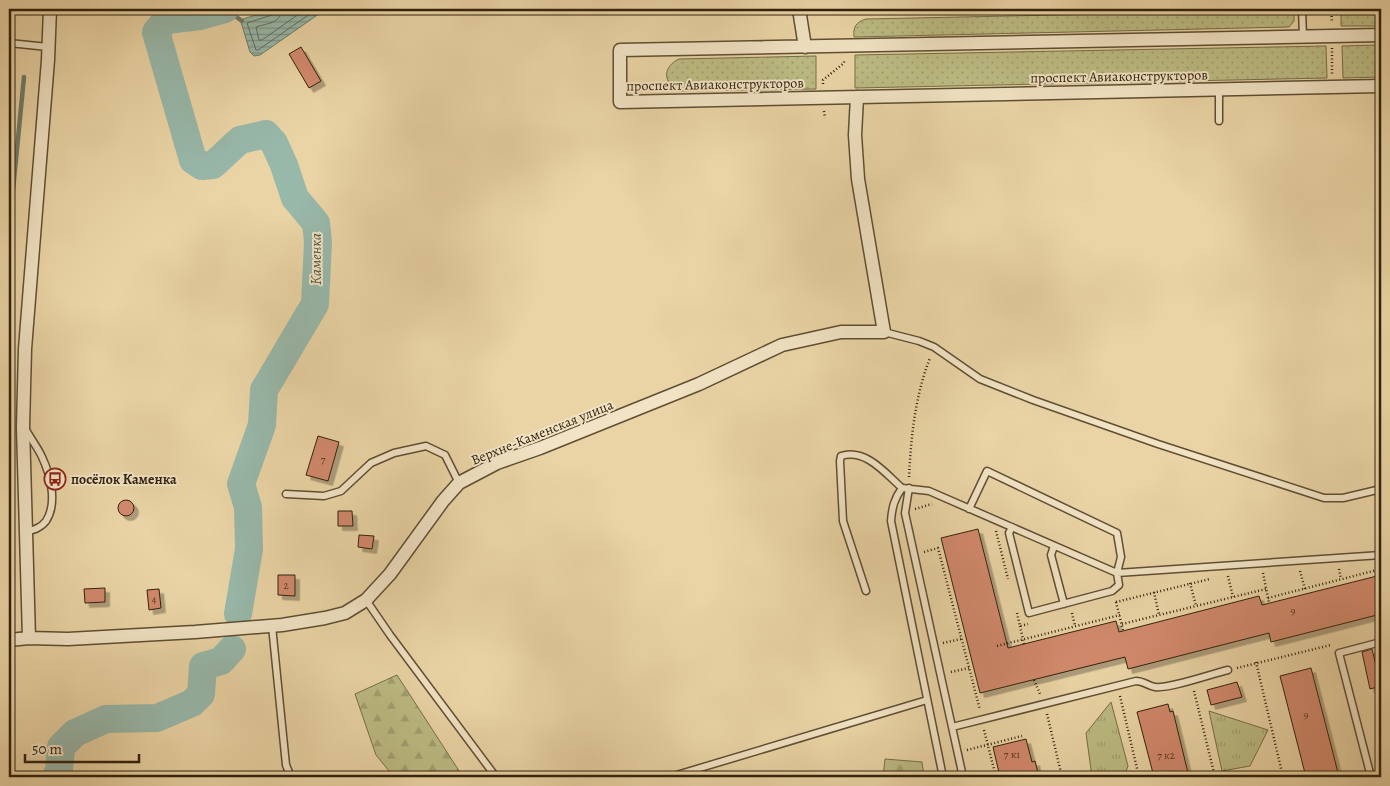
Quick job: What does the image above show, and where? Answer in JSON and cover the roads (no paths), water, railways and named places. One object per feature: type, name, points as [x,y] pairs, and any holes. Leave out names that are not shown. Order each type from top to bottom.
[{"type":"street","points":[[30,638],[26,532],[24,349],[50,9]]},
{"type":"street","points":[[798,9],[805,47]]},
{"type":"street","name":"проспект Авиаконструкторов","points":[[1381,35],[620,50],[620,102],[1381,86]]},
{"type":"street","points":[[856,97],[855,134],[858,179],[884,332]]},
{"type":"street","name":"Верхне-Каменская улица","points":[[9,640],[30,638],[68,640],[272,626],[325,618],[346,612],[366,600],[390,574],[443,501],[459,483],[498,463],[548,445],[699,384],[782,345],[841,332],[884,332]]},
{"type":"lane","points":[[1302,9],[1303,36]]},
{"type":"lane","points":[[9,43],[48,47]]},
{"type":"lane","points":[[1219,89],[1219,121]]},
{"type":"lane","points":[[884,332],[919,340],[934,347],[980,379],[1033,400],[1158,444],[1324,498],[1344,498],[1381,489]]},
{"type":"lane","points":[[24,427],[42,456],[49,476],[52,502],[46,520],[38,528],[26,532]]},
{"type":"lane","points":[[286,494],[324,496],[341,491],[371,463],[394,453],[426,446],[445,455],[459,483]]},
{"type":"lane","points":[[866,591],[843,520],[841,456],[860,456],[872,462],[905,488],[929,491],[1117,573],[1381,555]]},
{"type":"lane","points":[[969,508],[987,471],[1117,533],[1121,557],[1117,573],[1119,585],[1112,591],[1029,613],[1009,533],[1012,527]]},
{"type":"lane","points":[[905,488],[905,513],[963,777]]},
{"type":"lane","points":[[905,488],[895,498],[891,521],[943,777]]},
{"type":"lane","points":[[1054,546],[1051,555],[1064,604]]},
{"type":"lane","points":[[366,600],[496,777]]},
{"type":"lane","points":[[272,626],[286,765],[291,777]]},
{"type":"lane","points":[[1371,777],[1339,653],[1381,642]]},
{"type":"lane","points":[[952,727],[1140,681],[1153,687],[1164,686],[1228,670]]},
{"type":"lane","points":[[670,777],[927,700]]},
{"type":"water","points":[[275,9],[326,9],[260,55],[254,56],[250,52],[241,22],[243,19]]},
{"type":"waterway","name":"Каменка","points":[[225,9],[200,16],[166,20],[156,32],[193,160],[202,166],[213,165],[240,140],[266,134],[274,143],[284,165],[295,198],[316,223],[318,242],[315,304],[264,390],[262,425],[241,484],[248,507],[249,549],[238,614]]},
{"type":"waterway","points":[[229,9],[242,21]]},
{"type":"waterway","points":[[9,231],[24,77]]},
{"type":"waterway","name":"Каменка","points":[[56,777],[59,770],[61,747],[75,733],[106,719],[157,718],[192,703],[201,694],[203,666],[221,661],[232,649]]},
{"type":"place","name":"посёлок Каменка","points":[[55,479]]}]
